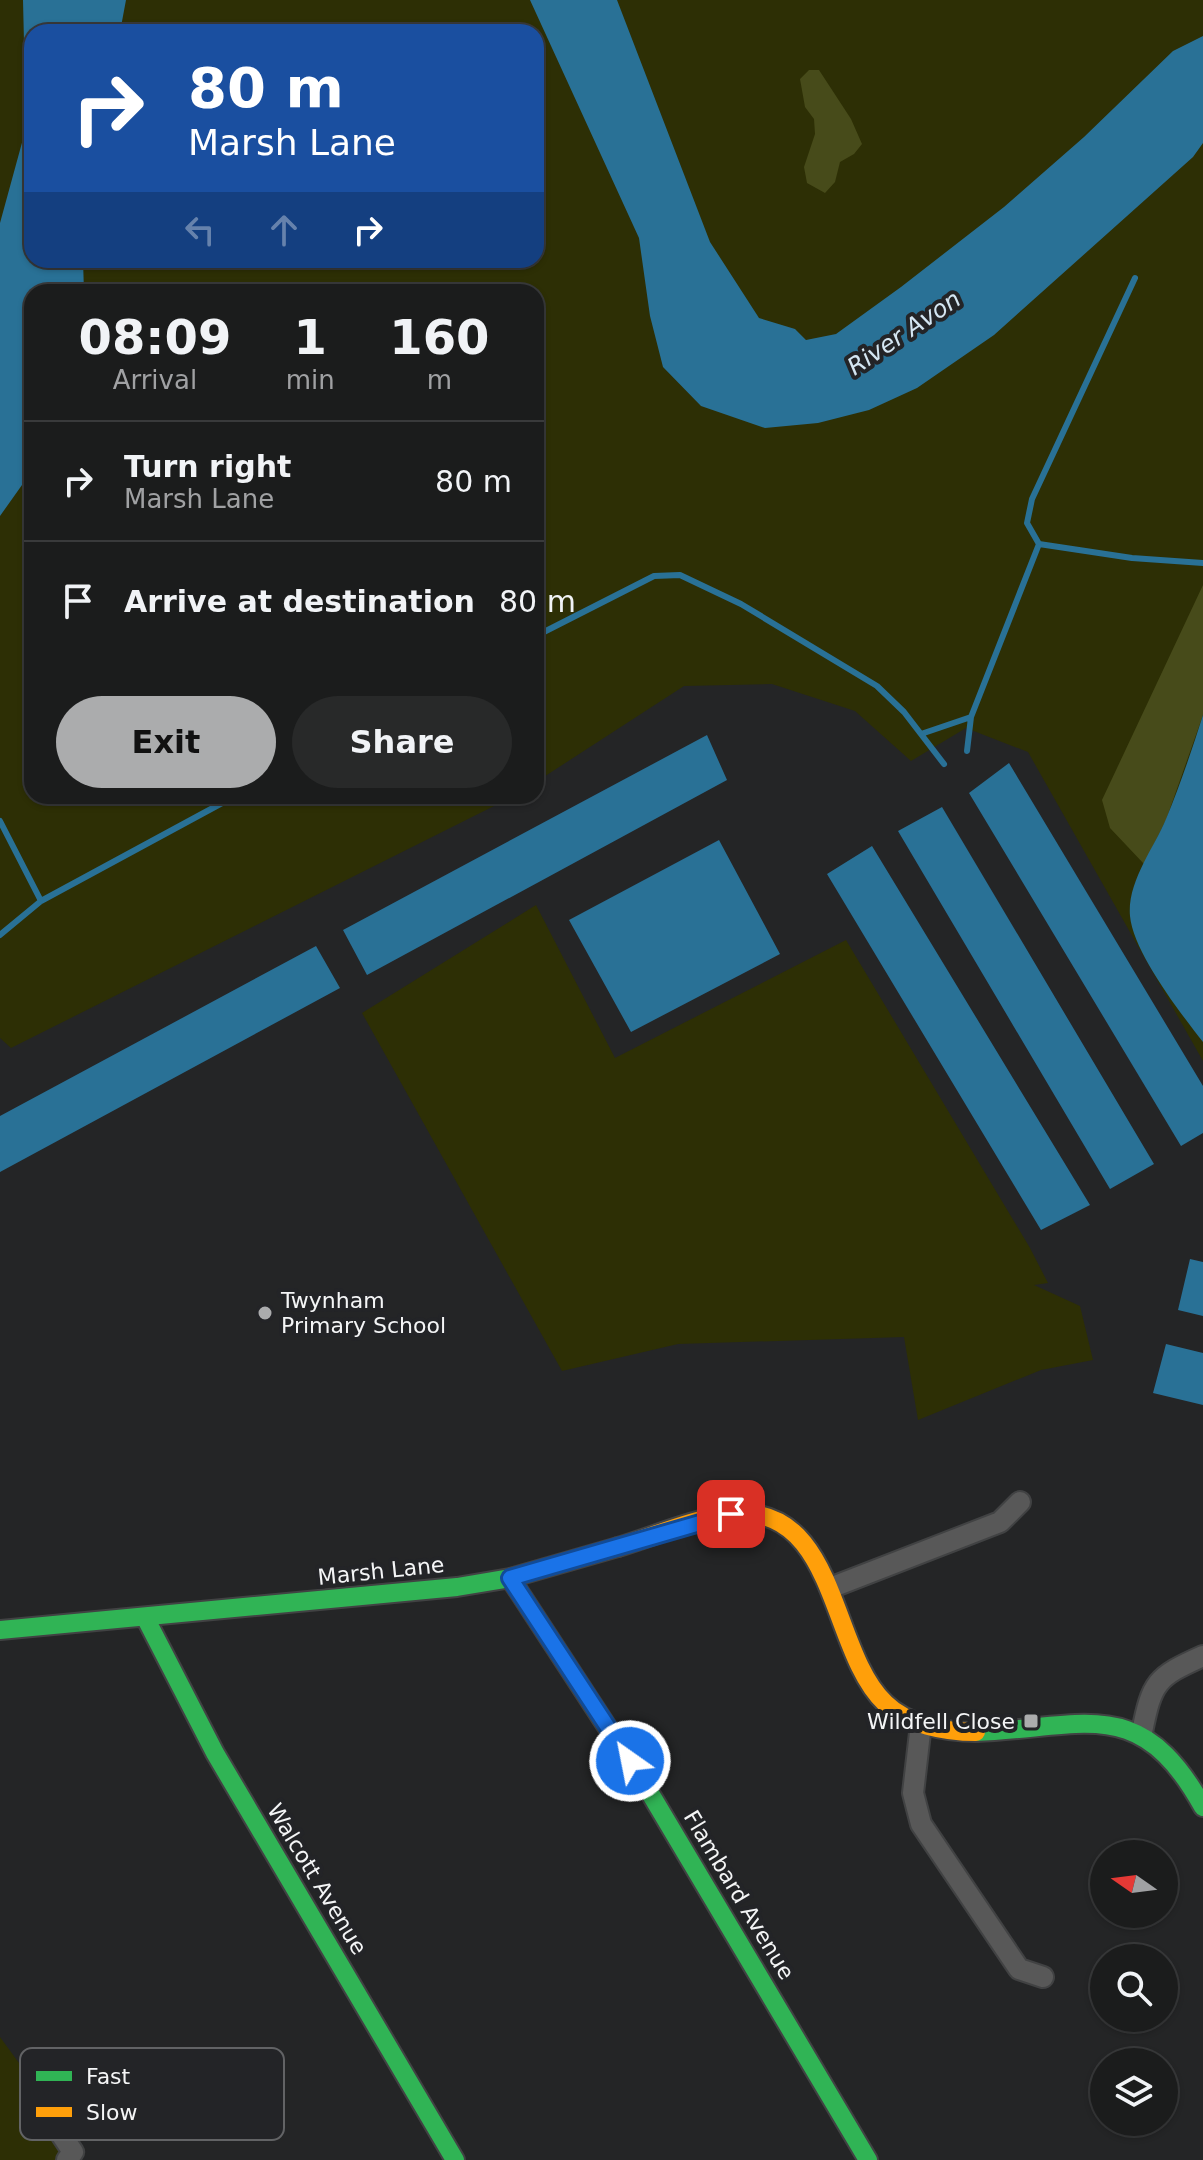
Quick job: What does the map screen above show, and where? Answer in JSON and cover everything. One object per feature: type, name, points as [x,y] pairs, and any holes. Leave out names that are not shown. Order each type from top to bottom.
[{"type":"street","points":[[1020,1502],[1000,1522],[830,1588],[864,1676],[885,1704],[921,1724],[966,1733],[1108,1724],[1142,1732],[1188,1773],[1203,1807]]},
{"type":"street","name":"Marsh Lane","points":[[0,1630],[358,1598],[510,1578],[731,1514],[759,1513],[800,1536],[815,1554],[830,1588]]},
{"type":"street","name":"Flambard Avenue","points":[[510,1578],[647,1788],[868,2160]]},
{"type":"street","name":"Walcott Avenue","points":[[146,1619],[215,1753],[455,2160]]},
{"type":"street","points":[[1142,1732],[1150,1693],[1169,1671],[1203,1656]]},
{"type":"street","points":[[921,1724],[913,1793],[921,1824],[1019,1969],[1043,1977]]},
{"type":"street","points":[[65,2140],[73,2152],[67,2160]]},
{"type":"shaded area","points":[[0,0],[1203,0],[1203,1061],[1028,752],[966,728],[911,761],[855,711],[772,684],[684,686],[544,777],[544,284],[24,284],[24,804],[498,804],[11,1048],[0,1038]]},
{"type":"shaded area","points":[[536,905],[615,1058],[846,940],[1030,1248],[1048,1283],[1034,1285],[1080,1306],[1093,1360],[1041,1370],[918,1420],[904,1337],[678,1344],[562,1371],[362,1013]]},
{"type":"shaded area","points":[[0,2037],[20,2065],[20,2140],[58,2140],[65,2155],[61,2160],[0,2160]]},
{"type":"green space","points":[[809,70],[819,70],[851,119],[862,144],[854,154],[840,162],[835,182],[825,193],[807,183],[804,167],[815,134],[814,119],[805,107],[800,79]]},
{"type":"green space","points":[[1203,585],[1203,715],[1166,820],[1144,864],[1110,828],[1102,800]]},
{"type":"water","points":[[23,0],[126,0],[122,24],[24,24],[24,43]]},
{"type":"water","name":"River Avon","points":[[530,0],[617,0],[710,242],[759,318],[795,329],[806,340],[836,334],[901,287],[1004,207],[1084,137],[1173,51],[1203,36],[1203,143],[1193,157],[994,335],[917,388],[869,410],[818,423],[765,428],[701,406],[663,367],[650,316],[639,238],[544,31],[544,24],[541,24]]},
{"type":"water","points":[[24,135],[24,268],[83,268],[84,284],[24,284],[24,480],[0,516],[0,223]]},
{"type":"water","points":[[1203,715],[1203,1042],[1171,999],[1140,947],[1133,931],[1130,903],[1137,878],[1166,819]]},
{"type":"water","points":[[707,735],[727,780],[367,975],[343,930]]},
{"type":"water","points":[[1009,763],[1203,1086],[1203,1133],[1181,1146],[969,793]]},
{"type":"water","points":[[942,807],[1154,1164],[1110,1189],[898,831]]},
{"type":"water","points":[[719,840],[780,954],[631,1032],[569,920]]},
{"type":"water","points":[[872,846],[1090,1205],[1041,1230],[827,874]]},
{"type":"water","points":[[316,946],[340,988],[0,1172],[0,1116]]},
{"type":"water","points":[[1190,1259],[1203,1262],[1203,1316],[1178,1310]]},
{"type":"water","points":[[1166,1344],[1203,1353],[1203,1405],[1153,1393]]},
{"type":"waterway","points":[[1039,544],[1027,523],[1032,499],[1135,278]]},
{"type":"waterway","points":[[1039,544],[1132,558],[1203,563]]},
{"type":"waterway","points":[[967,751],[971,717],[1039,544]]},
{"type":"waterway","points":[[544,632],[654,576],[680,575],[741,604],[877,686],[904,712],[944,764]]},
{"type":"waterway","points":[[921,734],[971,717]]},
{"type":"waterway","points":[[0,935],[41,901],[220,804]]},
{"type":"waterway","points":[[0,821],[41,901]]},
{"type":"traffic: fast","points":[[0,1630],[457,1587],[510,1578],[618,1547]]},
{"type":"traffic: fast","points":[[510,1578],[647,1788],[868,2160]]},
{"type":"traffic: fast","points":[[146,1619],[215,1753],[455,2160]]},
{"type":"traffic: fast","points":[[976,1732],[1079,1724],[1107,1725],[1132,1732],[1156,1747],[1180,1771],[1203,1807]]},
{"type":"traffic: slow","points":[[618,1547],[716,1516],[765,1517],[792,1531],[812,1555],[827,1584],[852,1649],[867,1679],[885,1703],[904,1717],[928,1726],[976,1732]]},
{"type":"place","name":"Twynham Primary School","points":[[265,1313]]},
{"type":"place","name":"Wildfell Close","points":[[1031,1721]]},
{"type":"route","points":[[630,1761],[510,1578],[731,1514]]}]
